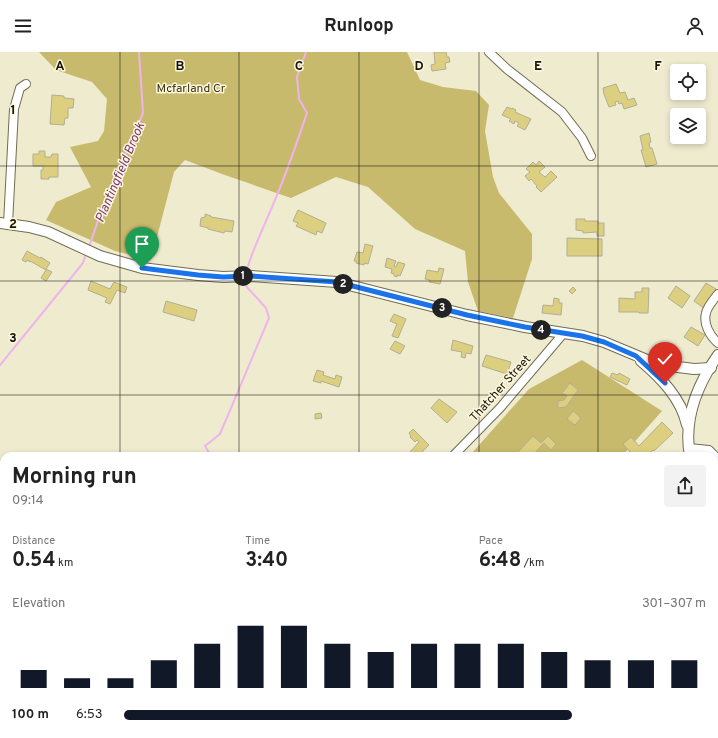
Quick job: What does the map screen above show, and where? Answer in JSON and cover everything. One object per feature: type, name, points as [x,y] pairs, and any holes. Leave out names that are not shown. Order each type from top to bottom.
[{"type":"main road","points":[[4,223],[48,232],[100,256],[142,268],[223,277],[251,276],[337,282],[467,315],[563,334],[582,336],[604,342],[652,362],[694,369],[714,367]]},
{"type":"main road","points":[[689,452],[688,431],[691,410],[696,393],[714,367],[718,355]]},
{"type":"main road","points":[[636,356],[665,383],[682,409],[688,431]]},
{"type":"street","points":[[489,52],[507,69],[562,112],[582,138],[591,156]]},
{"type":"street","points":[[4,223],[14,109],[20,88],[26,84]]},
{"type":"street","points":[[718,294],[706,313],[706,325],[713,338],[718,343]]},
{"type":"street","name":"Thatcher Street","points":[[457,452],[500,408],[563,334]]},
{"type":"street","points":[[689,452],[709,450],[711,452]]},
{"type":"green space","name":"Mcfarland Cr","points":[[39,52],[407,52],[420,80],[443,87],[476,91],[489,105],[485,131],[493,177],[499,193],[532,234],[532,259],[513,318],[478,311],[468,282],[465,251],[415,229],[368,187],[336,177],[291,198],[185,160],[174,172],[151,260],[115,251],[46,220],[56,202],[91,187],[70,147],[98,141],[104,131],[107,99],[92,82],[56,70]]},
{"type":"green space","points":[[582,360],[662,411],[626,452],[473,452],[529,389]]},
{"type":"building","points":[[434,52],[446,52],[450,62],[445,63],[446,69],[432,71],[431,65],[435,64]]},
{"type":"building","points":[[616,84],[620,93],[625,92],[628,100],[634,98],[637,105],[624,109],[622,103],[619,104],[618,101],[615,102],[616,105],[609,107],[603,88]]},
{"type":"building","points":[[52,95],[74,99],[73,108],[68,108],[68,118],[65,118],[64,125],[50,124]]},
{"type":"building","points":[[507,107],[516,110],[515,112],[531,119],[525,130],[517,126],[519,123],[515,121],[514,124],[509,121],[511,119],[502,115]]},
{"type":"building","points":[[649,133],[651,142],[649,143],[650,148],[652,148],[657,164],[646,167],[641,150],[643,150],[640,136]]},
{"type":"building","points":[[39,151],[45,151],[45,157],[51,157],[52,154],[58,154],[58,177],[41,179],[41,170],[43,170],[43,166],[33,166],[33,154],[39,154]]},
{"type":"building","points":[[539,161],[545,167],[539,172],[545,177],[551,171],[557,177],[541,192],[531,179],[529,181],[525,176],[530,172],[526,169],[533,162],[536,165]]},
{"type":"building","points":[[298,210],[326,223],[322,233],[317,231],[316,235],[296,226],[298,223],[293,221]]},
{"type":"building","points":[[205,214],[211,217],[234,221],[232,232],[225,231],[224,233],[200,226],[201,218],[205,217]]},
{"type":"building","points":[[576,219],[585,219],[585,221],[598,221],[598,223],[604,223],[604,236],[597,236],[597,232],[583,233],[583,231],[576,230]]},
{"type":"building","points":[[567,238],[602,239],[602,256],[567,256]]},
{"type":"building","points":[[365,244],[373,246],[368,264],[364,263],[364,265],[356,263],[357,261],[354,261],[357,252],[363,253]]},
{"type":"building","points":[[27,251],[50,263],[46,269],[52,272],[46,281],[41,278],[46,270],[30,261],[27,260],[26,262],[22,260]]},
{"type":"building","points":[[387,258],[396,261],[394,266],[396,267],[398,262],[405,264],[400,276],[394,276],[394,274],[391,273],[392,269],[385,267]]},
{"type":"building","points":[[439,268],[444,269],[440,284],[429,282],[430,280],[425,279],[427,270],[438,272]]},
{"type":"building","points":[[91,281],[110,289],[114,282],[127,287],[125,293],[117,290],[110,304],[105,302],[107,298],[88,290]]},
{"type":"building","points":[[706,283],[716,289],[705,309],[694,301]]},
{"type":"building","points":[[676,286],[690,296],[682,308],[668,298]]},
{"type":"building","points":[[573,287],[576,290],[572,294],[569,291]]},
{"type":"building","points":[[642,288],[649,288],[648,313],[619,312],[619,298],[635,299],[635,292],[642,292]]},
{"type":"building","points":[[554,298],[559,299],[559,303],[562,303],[561,315],[542,313],[543,305],[553,306]]},
{"type":"building","points":[[166,301],[197,310],[194,321],[163,312]]},
{"type":"building","points":[[394,314],[406,319],[398,338],[392,336],[397,324],[390,321]]},
{"type":"building","points":[[691,327],[705,335],[698,346],[684,337]]},
{"type":"building","points":[[453,340],[473,346],[471,354],[466,353],[465,358],[461,357],[462,352],[451,350]]},
{"type":"building","points":[[395,341],[405,346],[400,354],[390,349]]},
{"type":"building","points":[[486,355],[511,362],[507,374],[482,366]]},
{"type":"building","points":[[317,370],[324,372],[323,375],[335,379],[336,375],[342,377],[339,387],[321,381],[321,383],[313,381]]},
{"type":"building","points":[[612,373],[618,375],[619,373],[630,379],[627,385],[610,377]]},
{"type":"building","points":[[570,383],[578,390],[566,407],[558,408],[558,401],[564,400],[567,396],[562,393]]},
{"type":"building","points":[[439,399],[457,412],[447,423],[431,408]]},
{"type":"building","points":[[573,411],[581,418],[575,425],[567,419]]},
{"type":"building","points":[[321,413],[322,418],[315,419],[315,414]]},
{"type":"building","points":[[662,422],[673,433],[654,451],[653,450],[651,452],[630,452],[623,444],[631,437],[639,446]]},
{"type":"building","points":[[413,429],[429,445],[422,452],[410,452],[419,442],[417,440],[415,442],[410,437],[411,436],[409,433]]},
{"type":"building","points":[[533,436],[541,443],[548,436],[556,444],[551,450],[544,443],[536,452],[518,452]]},
{"type":"waterway","name":"Plantingfield Brook","points":[[90,244],[101,212],[143,113],[139,52]]},
{"type":"waterway","points":[[248,266],[257,241],[284,179],[307,113],[299,99],[297,77],[306,52]]},
{"type":"waterway","name":"Plantingfield Brook","points":[[0,365],[83,263],[86,253]]},
{"type":"waterway","points":[[209,452],[205,446],[220,434],[269,318],[266,308],[245,285]]},
{"type":"route","points":[[142,268],[223,277],[251,276],[337,282],[467,315],[563,334],[582,336],[604,342],[636,356],[665,383]]}]
